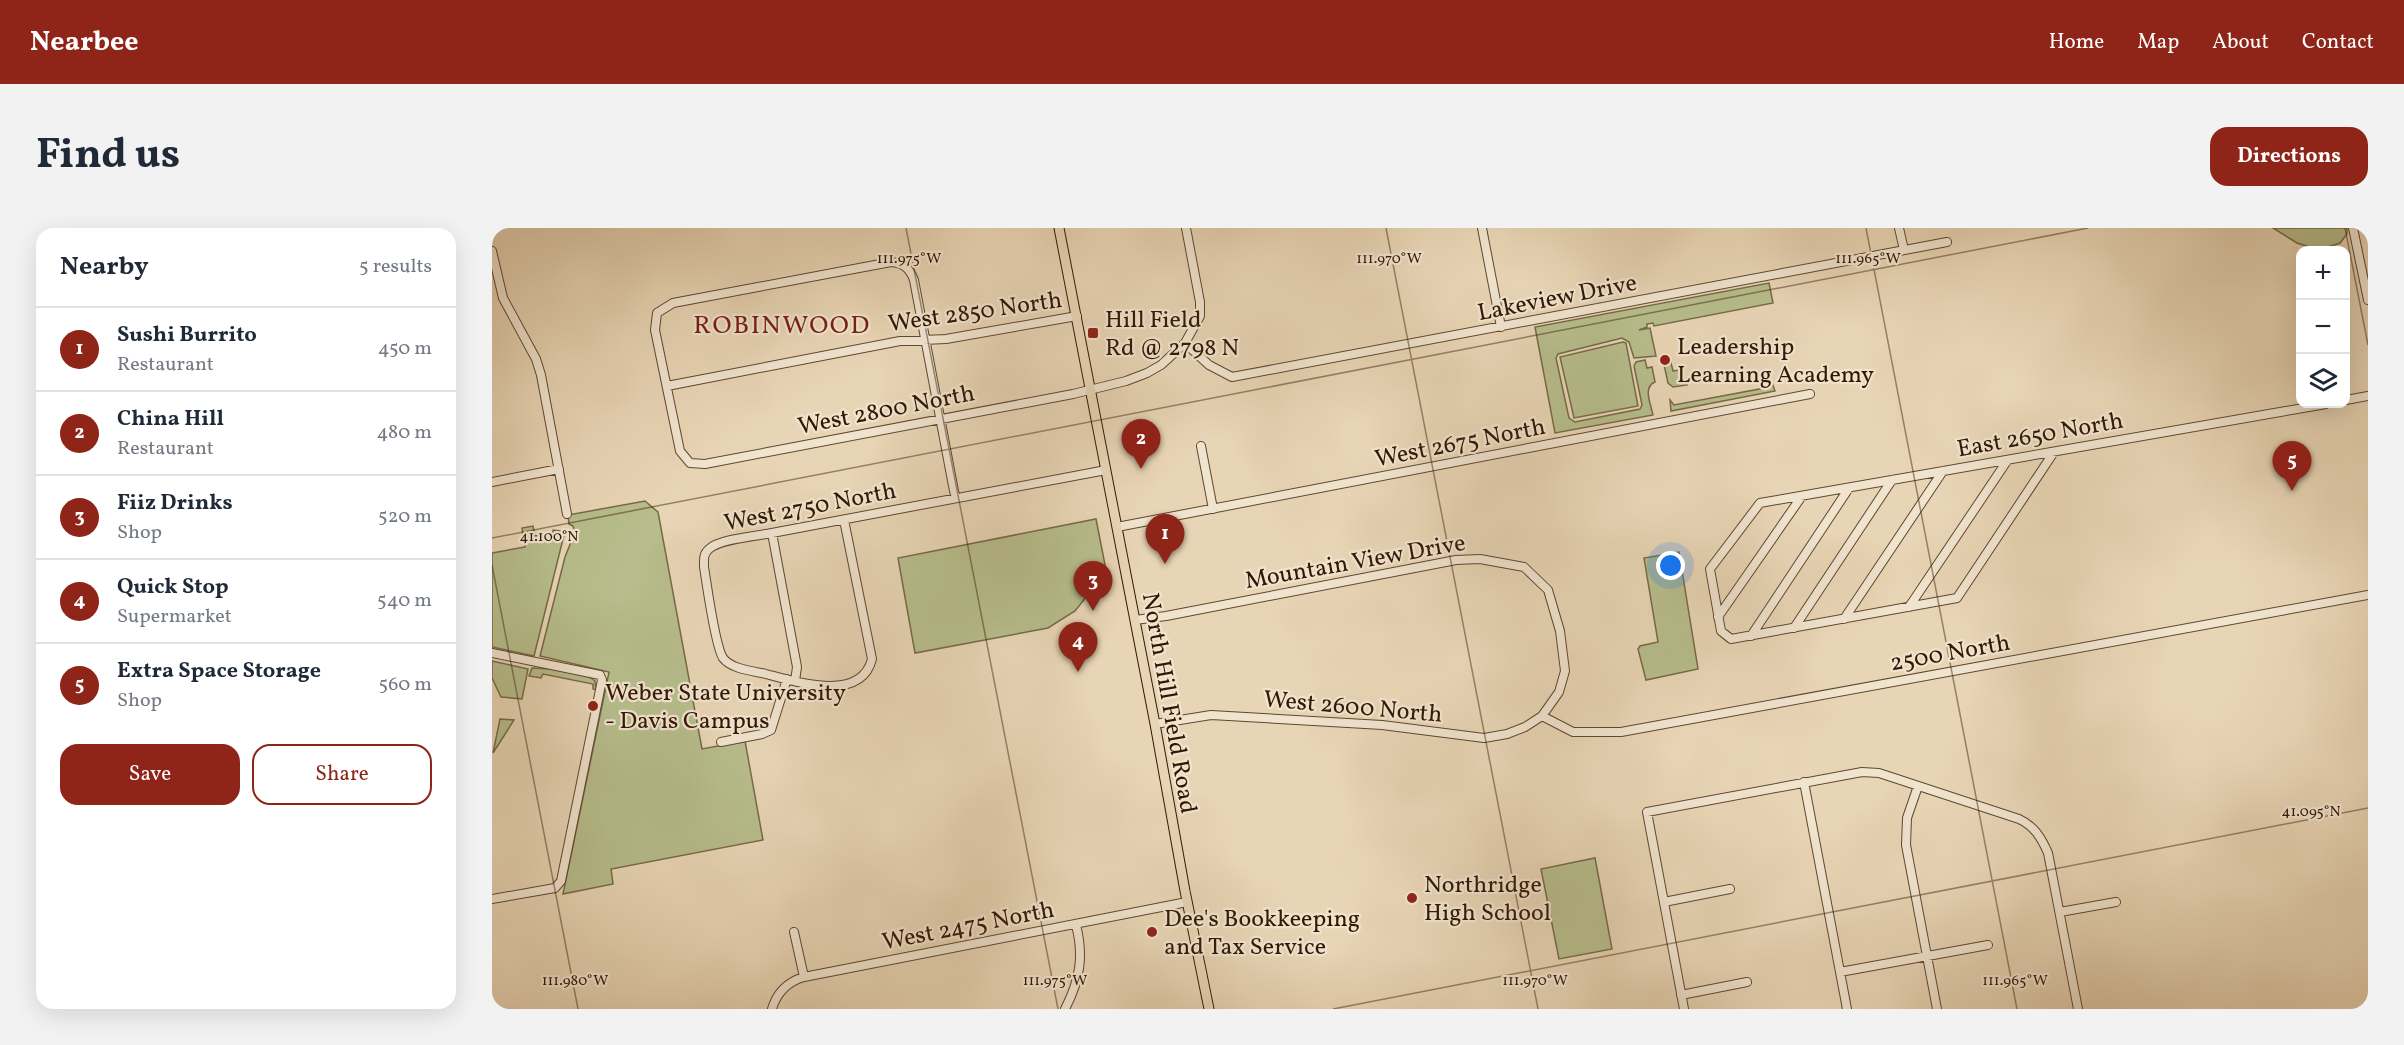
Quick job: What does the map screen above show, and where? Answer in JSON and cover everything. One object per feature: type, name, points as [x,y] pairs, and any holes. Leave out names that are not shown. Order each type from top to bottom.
[{"type":"main road","name":"North Hill Field Road","points":[[1059,228],[1209,1009]]},
{"type":"street","name":"West 2800 North","points":[[667,386],[680,451],[690,463],[705,464],[1126,381],[1161,365],[1185,343],[1200,316],[1200,302],[1186,228]]},
{"type":"street","points":[[1482,228],[1501,327]]},
{"type":"street","points":[[1899,228],[1904,250]]},
{"type":"street","points":[[2353,228],[2368,300]]},
{"type":"street","name":"Lakeview Drive","points":[[1185,343],[1209,364],[1232,377],[1947,242]]},
{"type":"street","points":[[492,251],[503,298],[536,359],[541,375],[567,514]]},
{"type":"street","points":[[667,386],[655,330],[657,313],[673,303],[891,262],[905,266],[914,280],[956,498]]},
{"type":"street","name":"West 2850 North","points":[[667,386],[900,341],[946,339],[1077,316]]},
{"type":"street","name":"West 2675 North","points":[[1117,527],[1810,394]]},
{"type":"street","points":[[2350,399],[2368,396]]},
{"type":"street","name":"East 2650 North","points":[[1718,617],[1710,569],[1760,504],[2303,408]]},
{"type":"street","points":[[1201,446],[1213,510]]},
{"type":"street","points":[[1802,496],[1718,617],[1720,631],[1731,639],[1957,598],[2054,452]]},
{"type":"street","points":[[1909,607],[2007,461]]},
{"type":"street","points":[[492,482],[559,469]]},
{"type":"street","name":"West 2750 North","points":[[791,680],[729,664],[723,658],[719,650],[704,567],[704,556],[709,549],[717,544],[772,533],[1106,470]]},
{"type":"street","points":[[1844,619],[1943,471]]},
{"type":"street","points":[[1794,628],[1892,480]]},
{"type":"street","points":[[1751,636],[1849,488]]},
{"type":"street","points":[[791,680],[809,686],[827,687],[858,681],[869,671],[872,659],[844,520]]},
{"type":"street","points":[[721,742],[771,730],[797,667],[772,533]]},
{"type":"street","name":"Mountain View Drive","points":[[1135,620],[1456,560],[1480,559],[1505,562],[1527,569],[1548,590],[1556,611],[1565,671],[1558,692],[1542,716]]},
{"type":"street","name":"2500 North","points":[[1542,716],[1573,732],[1621,732],[2368,595]]},
{"type":"street","points":[[492,653],[600,675],[602,680],[561,881],[555,888],[492,899]]},
{"type":"street","name":"West 2600 North","points":[[1155,724],[1211,715],[1382,725],[1484,738],[1507,734],[1525,727],[1542,716]]},
{"type":"street","points":[[1684,1009],[1647,812],[1862,772],[1879,773],[2028,823],[2038,833],[2048,852],[2078,1009]]},
{"type":"street","points":[[1804,782],[1847,1009]]},
{"type":"street","points":[[1918,786],[1905,831],[1937,1009]]},
{"type":"street","points":[[1664,902],[1730,890]]},
{"type":"street","name":"West 2475 North","points":[[772,1009],[779,993],[786,985],[804,977],[1187,902]]},
{"type":"street","points":[[2060,912],[2116,902]]},
{"type":"street","points":[[1065,1009],[1075,991],[1080,973],[1081,946],[1076,925]]},
{"type":"street","points":[[794,932],[804,977]]},
{"type":"street","points":[[1840,972],[1988,945]]},
{"type":"street","points":[[1681,995],[1747,982]]},
{"type":"green space","points":[[2273,228],[2347,228],[2347,234],[2340,243],[2331,246],[2306,246],[2297,243]]},
{"type":"green space","points":[[1769,283],[1773,303],[1654,326],[1653,323],[1647,324],[1647,327],[1639,330],[1650,328],[1656,356],[1634,358],[1629,342],[1622,338],[1558,354],[1556,358],[1569,418],[1575,422],[1640,409],[1642,405],[1634,366],[1636,362],[1645,360],[1647,368],[1652,367],[1655,382],[1651,384],[1648,391],[1653,415],[1555,433],[1535,327]]},
{"type":"green space","points":[[1626,343],[1638,406],[1574,418],[1560,357]]},
{"type":"green space","points":[[1670,359],[1673,371],[1680,370],[1687,385],[1673,387],[1668,383],[1663,360]]},
{"type":"green space","points":[[1771,380],[1775,391],[1671,411],[1670,400],[1674,405],[1770,387]]},
{"type":"green space","points":[[645,501],[658,512],[702,749],[745,741],[763,840],[611,869],[613,884],[563,894],[609,672],[540,656],[565,557],[575,532],[573,526],[569,524],[568,515]]},
{"type":"green space","points":[[1096,519],[1108,580],[1099,581],[1075,611],[1048,628],[915,653],[898,558]]},
{"type":"green space","points":[[533,526],[535,536],[553,533],[553,530],[560,531],[564,535],[534,656],[492,647],[492,553],[525,547],[522,528]]},
{"type":"green space","points":[[1679,552],[1698,669],[1646,680],[1638,649],[1640,646],[1658,642],[1644,558]]},
{"type":"green space","points":[[492,661],[528,669],[522,699],[501,697],[492,678]]},
{"type":"green space","points":[[532,668],[582,674],[595,681],[596,690],[593,689],[593,684],[543,674],[541,678],[529,676]]},
{"type":"green space","points":[[500,719],[514,720],[493,753]]},
{"type":"green space","points":[[1595,858],[1612,949],[1559,959],[1541,869]]},
{"type":"place","name":"Hill Field Rd @ 2798 N","points":[[1093,333]]},
{"type":"place","name":"Leadership Learning Academy","points":[[1665,360]]},
{"type":"place","name":"China Hill","points":[[1141,469]]},
{"type":"place","name":"Extra Space Storage","points":[[2292,491]]},
{"type":"place","name":"Sushi Burrito","points":[[1165,564]]},
{"type":"place","name":"Fiiz Drinks","points":[[1093,611]]},
{"type":"place","name":"Quick Stop","points":[[1078,672]]},
{"type":"place","name":"Weber State University - Davis Campus","points":[[593,706]]},
{"type":"place","name":"Northridge High School","points":[[1412,898]]},
{"type":"place","name":"Dee's Bookkeeping and Tax Service","points":[[1152,932]]},
{"type":"district","name":"ROBINWOOD","points":[[782,324]]}]
